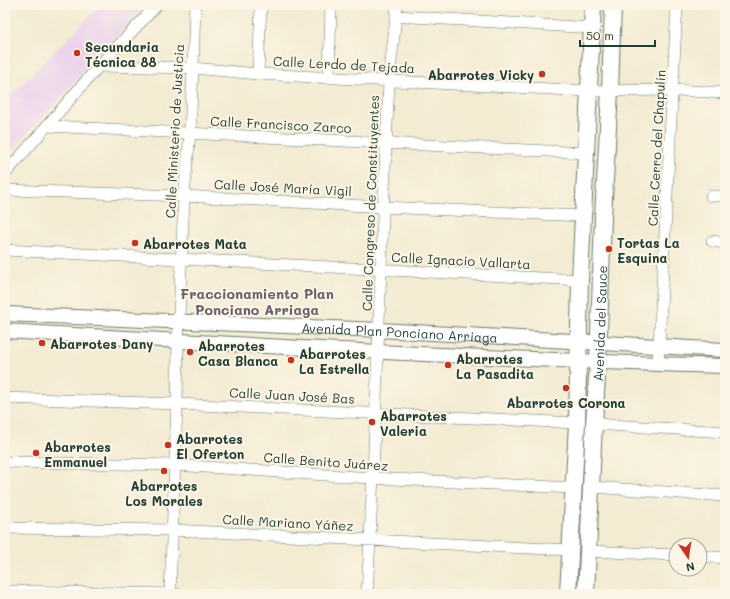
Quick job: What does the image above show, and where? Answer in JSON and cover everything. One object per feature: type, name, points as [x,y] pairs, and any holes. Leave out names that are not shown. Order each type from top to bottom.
[{"type":"main road","name":"Avenida del Sauce","points":[[568,594],[577,423],[580,280],[593,5]]},
{"type":"main road","name":"Avenida del Sauce","points":[[586,594],[599,343],[603,217],[613,5]]},
{"type":"street","points":[[5,174],[99,66],[157,5]]},
{"type":"street","name":"Calle Ministerio de Justicia","points":[[170,594],[181,258],[184,196],[190,133],[195,5]]},
{"type":"street","points":[[258,74],[261,5]]},
{"type":"street","points":[[328,77],[331,5]]},
{"type":"street","name":"Calle Cerro del Chapulín","points":[[658,364],[677,5]]},
{"type":"street","points":[[396,10],[592,28]]},
{"type":"street","name":"Calle Congreso de Constituyentes","points":[[366,594],[380,330],[380,270],[389,81],[396,10]]},
{"type":"street","name":"Calle Lerdo de Tejada","points":[[99,66],[193,68],[258,74],[589,91],[673,90],[725,93]]},
{"type":"street","name":"Calle Francisco Zarco","points":[[47,126],[586,153]]},
{"type":"street","name":"Calle José María Vigil","points":[[5,190],[184,196],[583,216]]},
{"type":"street","points":[[711,196],[725,196]]},
{"type":"street","points":[[712,241],[725,243]]},
{"type":"street","name":"Calle Ignacio Vallarta","points":[[5,250],[580,280]]},
{"type":"street","name":"Avenida Plan Ponciano Arriaga","points":[[5,314],[380,330],[725,350]]},
{"type":"street","name":"Avenida Plan Ponciano Arriaga","points":[[5,331],[378,352],[725,366]]},
{"type":"street","name":"Calle Juan José Bas","points":[[5,398],[177,404],[577,423]]},
{"type":"street","points":[[594,424],[725,432]]},
{"type":"street","name":"Calle Benito Juárez","points":[[5,462],[175,465],[372,478],[574,488]]},
{"type":"street","points":[[591,487],[725,496]]},
{"type":"street","name":"Calle Mariano Yáñez","points":[[5,528],[172,530],[570,550]]},
{"type":"street","points":[[588,551],[668,555]]},
{"type":"street","points":[[708,557],[725,558]]},
{"type":"street","points":[[5,591],[177,594]]},
{"type":"shaded area","name":"Secundaria Técnica 88","points":[[101,5],[145,5],[5,158],[5,102]]},
{"type":"place","name":"Secundaria Técnica 88","points":[[77,53]]},
{"type":"place","name":"Abarrotes Vicky","points":[[542,74]]},
{"type":"place","name":"Abarrotes Mata","points":[[135,243]]},
{"type":"place","name":"Tortas La Esquina","points":[[609,249]]},
{"type":"place","name":"Abarrotes Dany","points":[[42,343]]},
{"type":"place","name":"Abarrotes Casa Blanca","points":[[190,352]]},
{"type":"place","name":"Abarrotes La Estrella","points":[[291,360]]},
{"type":"place","name":"Abarrotes La Pasadita","points":[[448,365]]},
{"type":"place","name":"Abarrotes Corona","points":[[566,388]]},
{"type":"place","name":"Abarrotes Valeria","points":[[372,422]]},
{"type":"place","name":"Abarrotes El Oferton","points":[[168,445]]},
{"type":"place","name":"Abarrotes Emmanuel","points":[[36,453]]},
{"type":"place","name":"Abarrotes Los Morales","points":[[164,471]]},
{"type":"district","name":"Fraccionamiento Plan Ponciano Arriaga","points":[[257,302]]}]
